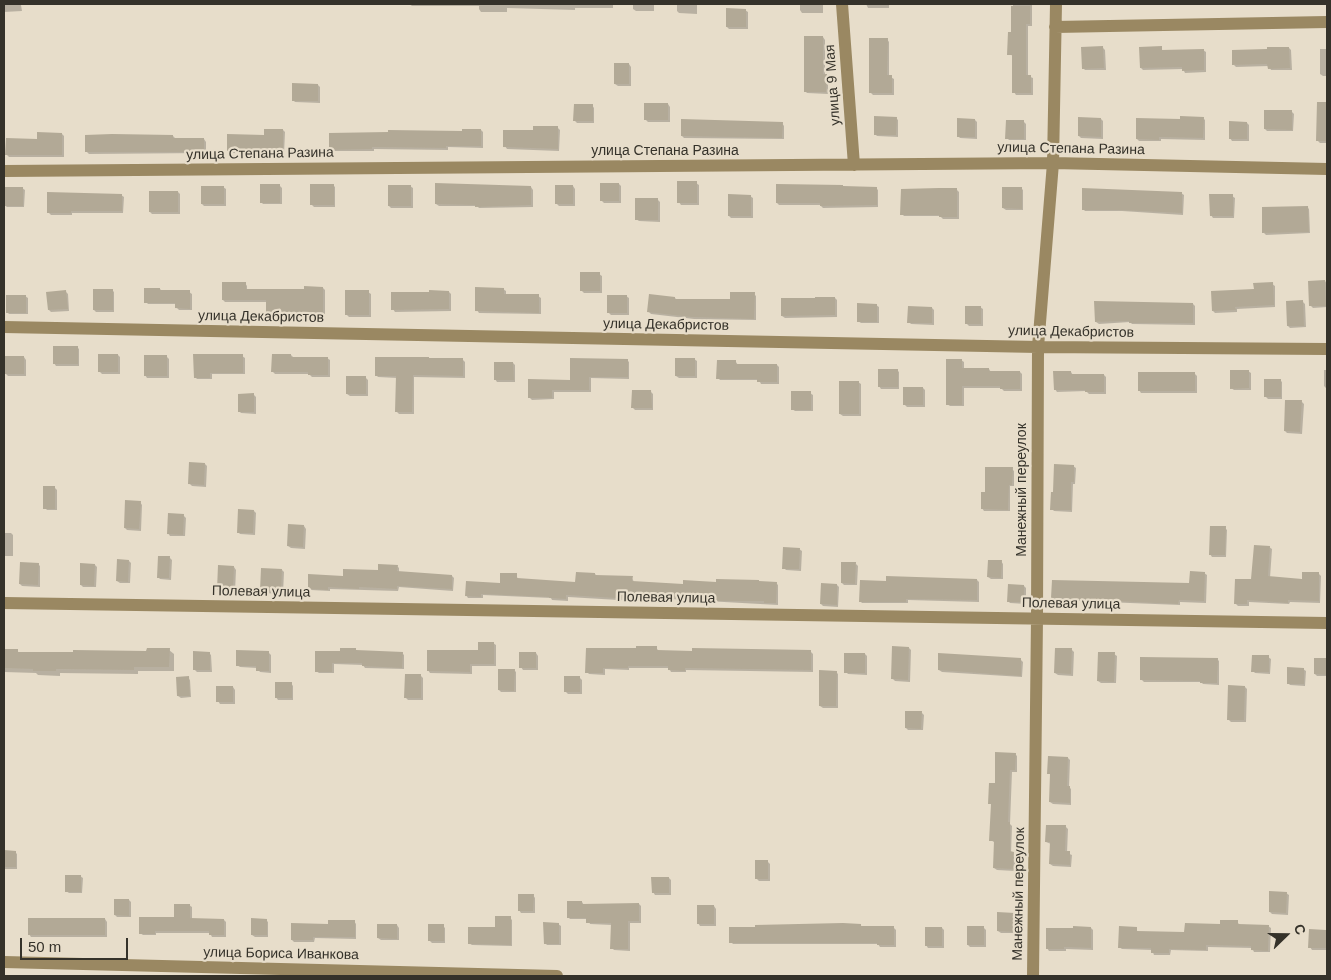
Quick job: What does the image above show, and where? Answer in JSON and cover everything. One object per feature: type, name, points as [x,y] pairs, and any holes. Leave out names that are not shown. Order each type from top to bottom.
[{"type":"street","name":"улица 9 Мая","points":[[842,4],[854,165]]},
{"type":"street","name":"Манежный переулок","points":[[1033,976],[1038,347],[1053,163],[1056,4]]},
{"type":"street","points":[[1055,27],[1327,22]]},
{"type":"street","name":"улица Степана Разина","points":[[4,171],[1053,163],[1327,169]]},
{"type":"street","name":"улица Декабристов","points":[[4,327],[1038,347],[1327,349]]},
{"type":"street","name":"Полевая улица","points":[[4,603],[1327,623]]},
{"type":"street","name":"улица Бориса Иванкова","points":[[4,962],[557,976]]},
{"type":"building","points":[[1011,6],[1030,6],[1030,24],[1026,24],[1026,75],[1031,75],[1031,93],[1012,93],[1012,55],[1007,55],[1008,32],[1011,32]]},
{"type":"building","points":[[726,8],[746,9],[746,27],[726,27]]},
{"type":"building","points":[[804,36],[823,36],[823,74],[827,74],[826,92],[804,92]]},
{"type":"building","points":[[869,38],[888,38],[887,75],[892,75],[892,93],[869,93]]},
{"type":"building","points":[[1103,46],[1104,68],[1082,69],[1081,47]]},
{"type":"building","points":[[1162,46],[1162,50],[1204,49],[1204,70],[1182,71],[1182,67],[1140,68],[1139,47]]},
{"type":"building","points":[[1267,47],[1289,47],[1290,68],[1268,69],[1267,64],[1232,65],[1232,50],[1267,49]]},
{"type":"building","points":[[614,63],[629,63],[629,84],[614,84]]},
{"type":"building","points":[[292,83],[318,84],[318,101],[292,101]]},
{"type":"building","points":[[1317,102],[1327,102],[1327,141],[1316,141]]},
{"type":"building","points":[[644,103],[668,103],[668,120],[644,120]]},
{"type":"building","points":[[574,104],[593,104],[593,121],[573,121]]},
{"type":"building","points":[[1264,110],[1292,110],[1292,130],[1264,129]]},
{"type":"building","points":[[874,116],[897,117],[896,135],[874,135]]},
{"type":"building","points":[[1180,116],[1204,117],[1203,138],[1159,137],[1159,140],[1136,139],[1136,118],[1180,119]]},
{"type":"building","points":[[1078,117],[1101,118],[1101,137],[1078,136]]},
{"type":"building","points":[[957,118],[975,119],[975,137],[957,137]]},
{"type":"building","points":[[681,119],[783,122],[782,138],[681,136]]},
{"type":"building","points":[[1006,120],[1024,120],[1024,139],[1005,139]]},
{"type":"building","points":[[1229,121],[1247,122],[1247,139],[1229,139]]},
{"type":"building","points":[[533,126],[558,126],[558,149],[503,147],[503,130],[533,130]]},
{"type":"building","points":[[264,129],[283,129],[283,152],[227,151],[227,134],[264,135]]},
{"type":"building","points":[[462,129],[481,129],[481,146],[446,146],[446,148],[372,147],[372,149],[329,150],[329,133],[388,132],[388,130],[462,131]]},
{"type":"building","points":[[37,132],[62,133],[62,155],[5,155],[6,138],[37,139]]},
{"type":"building","points":[[85,135],[173,135],[173,138],[204,138],[204,152],[85,152]]},
{"type":"building","points":[[677,181],[697,181],[697,203],[677,203]]},
{"type":"building","points":[[435,183],[531,186],[531,205],[475,207],[475,205],[435,204]]},
{"type":"building","points":[[600,183],[619,183],[619,201],[600,201]]},
{"type":"building","points":[[260,184],[280,184],[280,203],[260,203]]},
{"type":"building","points":[[310,184],[334,184],[334,205],[310,205]]},
{"type":"building","points":[[776,184],[877,187],[877,205],[820,206],[820,203],[776,203]]},
{"type":"building","points":[[388,185],[411,185],[411,206],[388,206]]},
{"type":"building","points":[[555,185],[573,185],[573,204],[555,204]]},
{"type":"building","points":[[201,186],[224,186],[224,204],[201,204]]},
{"type":"building","points":[[4,187],[23,187],[23,206],[4,206]]},
{"type":"building","points":[[1002,187],[1022,187],[1022,209],[1002,208]]},
{"type":"building","points":[[957,188],[957,217],[900,215],[901,189]]},
{"type":"building","points":[[1082,188],[1182,192],[1182,213],[1082,210]]},
{"type":"building","points":[[149,191],[178,191],[178,212],[149,212]]},
{"type":"building","points":[[47,192],[122,194],[122,211],[47,213]]},
{"type":"building","points":[[728,194],[751,195],[751,216],[728,216]]},
{"type":"building","points":[[1209,194],[1233,194],[1233,216],[1210,216]]},
{"type":"building","points":[[635,198],[658,198],[658,220],[635,220]]},
{"type":"building","points":[[1308,206],[1309,232],[1262,233],[1262,207]]},
{"type":"building","points":[[580,272],[600,272],[600,291],[580,291]]},
{"type":"building","points":[[1325,280],[1326,306],[1309,306],[1308,281]]},
{"type":"building","points":[[222,282],[246,282],[246,289],[304,289],[304,286],[323,287],[323,312],[266,312],[266,300],[222,300]]},
{"type":"building","points":[[1273,282],[1274,305],[1235,307],[1236,310],[1212,311],[1211,291],[1254,289],[1253,283]]},
{"type":"building","points":[[475,287],[504,288],[504,294],[539,294],[539,313],[475,311]]},
{"type":"building","points":[[144,288],[190,290],[190,309],[175,308],[175,303],[144,303]]},
{"type":"building","points":[[93,289],[113,289],[113,310],[93,310]]},
{"type":"building","points":[[66,290],[68,309],[48,310],[46,292]]},
{"type":"building","points":[[345,290],[369,290],[369,315],[345,315]]},
{"type":"building","points":[[429,290],[449,291],[449,309],[391,310],[391,292],[429,292]]},
{"type":"building","points":[[730,292],[755,292],[754,319],[691,317],[647,312],[649,294],[675,297],[675,299],[730,299]]},
{"type":"building","points":[[6,295],[26,295],[26,313],[6,313]]},
{"type":"building","points":[[607,295],[627,295],[627,313],[607,313]]},
{"type":"building","points":[[835,297],[835,315],[781,316],[781,298]]},
{"type":"building","points":[[1303,300],[1304,326],[1287,326],[1286,301]]},
{"type":"building","points":[[1094,301],[1193,303],[1193,323],[1095,322]]},
{"type":"building","points":[[857,303],[877,304],[877,322],[857,322]]},
{"type":"building","points":[[908,306],[932,307],[932,323],[907,323]]},
{"type":"building","points":[[965,306],[981,306],[981,324],[965,324]]},
{"type":"building","points":[[53,346],[78,346],[78,364],[53,364]]},
{"type":"building","points":[[98,354],[118,354],[118,372],[98,372]]},
{"type":"building","points":[[193,354],[243,354],[243,373],[210,373],[210,378],[194,378]]},
{"type":"building","points":[[272,354],[291,354],[291,357],[328,357],[328,375],[308,375],[308,372],[271,372]]},
{"type":"building","points":[[144,355],[167,355],[167,376],[144,376]]},
{"type":"building","points":[[4,356],[24,356],[24,374],[4,374]]},
{"type":"building","points":[[375,357],[463,358],[463,376],[413,375],[412,412],[395,412],[396,376],[375,376]]},
{"type":"building","points":[[570,358],[628,359],[628,377],[589,377],[589,390],[552,390],[552,398],[528,398],[528,379],[570,380]]},
{"type":"building","points":[[675,358],[695,358],[695,376],[675,376]]},
{"type":"building","points":[[946,359],[962,359],[962,368],[989,368],[989,371],[1020,371],[1020,389],[1000,389],[1000,386],[962,386],[962,405],[946,405]]},
{"type":"building","points":[[717,360],[736,360],[736,364],[777,364],[777,382],[757,382],[757,379],[716,379]]},
{"type":"building","points":[[494,362],[513,362],[514,380],[494,380]]},
{"type":"building","points":[[878,369],[898,369],[898,387],[878,387]]},
{"type":"building","points":[[1230,370],[1249,370],[1249,388],[1230,389]]},
{"type":"building","points":[[1053,371],[1071,371],[1071,374],[1104,374],[1104,392],[1054,390]]},
{"type":"building","points":[[1138,372],[1195,372],[1195,391],[1138,391]]},
{"type":"building","points":[[346,376],[366,376],[366,394],[346,394]]},
{"type":"building","points":[[1264,379],[1281,379],[1281,397],[1264,397]]},
{"type":"building","points":[[839,381],[859,381],[859,414],[839,414]]},
{"type":"building","points":[[903,387],[923,387],[923,405],[903,405]]},
{"type":"building","points":[[632,390],[651,390],[652,408],[631,408]]},
{"type":"building","points":[[791,391],[811,391],[811,410],[791,410]]},
{"type":"building","points":[[254,393],[254,412],[238,412],[238,394]]},
{"type":"building","points":[[1285,400],[1302,400],[1300,432],[1284,431]]},
{"type":"building","points":[[189,462],[205,463],[204,485],[188,484]]},
{"type":"building","points":[[1054,464],[1074,465],[1074,482],[1071,482],[1071,510],[1050,510]]},
{"type":"building","points":[[985,467],[1013,467],[1012,485],[1009,485],[1008,510],[981,509],[981,492],[985,492]]},
{"type":"building","points":[[43,486],[55,486],[55,509],[43,509]]},
{"type":"building","points":[[125,500],[141,501],[139,529],[124,528]]},
{"type":"building","points":[[238,509],[254,510],[253,533],[237,533]]},
{"type":"building","points":[[168,513],[184,514],[183,535],[167,534]]},
{"type":"building","points":[[288,524],[304,525],[303,547],[287,546]]},
{"type":"building","points":[[1210,526],[1226,526],[1225,555],[1209,555]]},
{"type":"building","points":[[1254,545],[1270,546],[1268,576],[1302,579],[1302,572],[1319,572],[1319,601],[1288,600],[1288,603],[1247,600],[1247,604],[1234,604],[1235,579],[1251,579]]},
{"type":"building","points":[[783,547],[800,548],[799,569],[782,569]]},
{"type":"building","points":[[158,556],[170,556],[169,578],[157,578]]},
{"type":"building","points":[[117,559],[129,560],[128,582],[116,581]]},
{"type":"building","points":[[988,560],[1002,560],[1001,578],[987,577]]},
{"type":"building","points":[[20,562],[39,563],[38,585],[19,584]]},
{"type":"building","points":[[841,562],[856,562],[855,584],[841,583]]},
{"type":"building","points":[[80,563],[95,564],[94,586],[80,585]]},
{"type":"building","points":[[378,564],[398,565],[397,571],[452,575],[452,589],[397,586],[397,589],[328,587],[328,590],[308,589],[308,574],[343,576],[343,569],[378,570]]},
{"type":"building","points":[[218,565],[234,566],[233,591],[217,590]]},
{"type":"building","points":[[261,568],[282,569],[281,592],[260,591]]},
{"type":"building","points":[[1190,571],[1205,572],[1204,601],[1179,600],[1178,604],[1051,598],[1052,580],[1189,583]]},
{"type":"building","points":[[576,572],[595,573],[595,575],[633,576],[632,581],[683,584],[683,580],[716,582],[716,579],[777,582],[776,603],[669,597],[669,600],[566,595],[566,599],[481,594],[481,597],[465,596],[466,581],[500,583],[500,573],[517,573],[517,578],[575,582]]},
{"type":"building","points":[[886,576],[977,579],[977,600],[906,599],[906,602],[859,602],[860,580],[886,581]]},
{"type":"building","points":[[821,583],[837,584],[837,605],[820,604]]},
{"type":"building","points":[[1008,584],[1024,585],[1024,602],[1007,602]]},
{"type":"building","points":[[478,642],[494,642],[494,664],[470,664],[470,672],[427,671],[427,650],[478,650]]},
{"type":"building","points":[[636,646],[657,646],[657,650],[692,651],[692,648],[811,650],[811,670],[685,668],[685,671],[668,670],[668,666],[628,666],[628,668],[603,668],[603,673],[585,673],[586,648],[636,648]]},
{"type":"building","points":[[892,646],[909,647],[908,680],[891,679]]},
{"type":"building","points":[[147,648],[170,648],[169,667],[134,667],[134,670],[56,669],[56,671],[4,668],[4,649],[18,649],[18,652],[73,652],[73,650],[146,651]]},
{"type":"building","points":[[340,648],[403,652],[402,668],[362,666],[362,663],[332,663],[332,672],[315,672],[315,651],[340,651]]},
{"type":"building","points":[[1055,648],[1072,648],[1071,674],[1054,673]]},
{"type":"building","points":[[236,650],[269,651],[269,671],[256,671],[256,666],[236,666]]},
{"type":"building","points":[[193,651],[210,652],[210,670],[193,670]]},
{"type":"building","points":[[519,652],[536,652],[536,668],[519,668]]},
{"type":"building","points":[[1098,652],[1115,652],[1114,682],[1097,681]]},
{"type":"building","points":[[844,653],[865,653],[865,673],[844,673]]},
{"type":"building","points":[[938,653],[1021,658],[1021,676],[938,670]]},
{"type":"building","points":[[1252,655],[1269,655],[1269,672],[1251,672]]},
{"type":"building","points":[[1140,657],[1218,658],[1217,683],[1140,680]]},
{"type":"building","points":[[1314,658],[1327,658],[1327,675],[1314,674]]},
{"type":"building","points":[[1287,667],[1304,668],[1304,684],[1287,684]]},
{"type":"building","points":[[498,669],[515,669],[514,691],[498,690]]},
{"type":"building","points":[[819,670],[837,671],[836,706],[819,706]]},
{"type":"building","points":[[405,674],[421,674],[421,698],[404,698]]},
{"type":"building","points":[[189,676],[190,696],[177,696],[176,677]]},
{"type":"building","points":[[564,676],[580,676],[580,692],[564,692]]},
{"type":"building","points":[[275,682],[292,682],[292,698],[275,698]]},
{"type":"building","points":[[1228,685],[1245,686],[1244,720],[1227,720]]},
{"type":"building","points":[[216,686],[233,686],[233,702],[216,702]]},
{"type":"building","points":[[905,711],[922,711],[921,729],[905,728]]},
{"type":"building","points":[[995,752],[1016,753],[1015,770],[1010,770],[1008,822],[1010,822],[1010,851],[1014,852],[1013,869],[993,868],[994,841],[989,841],[991,804],[988,804],[989,783],[995,783]]},
{"type":"building","points":[[1048,756],[1068,757],[1067,786],[1070,786],[1070,803],[1049,802],[1050,774],[1047,774]]},
{"type":"building","points":[[1046,825],[1066,825],[1065,851],[1070,851],[1070,865],[1049,864],[1050,842],[1045,842]]},
{"type":"building","points":[[4,850],[16,851],[16,867],[4,867]]},
{"type":"building","points":[[755,860],[768,860],[768,879],[755,879]]},
{"type":"building","points":[[65,875],[81,875],[81,892],[65,892]]},
{"type":"building","points":[[651,877],[669,877],[669,893],[652,893]]},
{"type":"building","points":[[1269,891],[1287,892],[1286,913],[1269,912]]},
{"type":"building","points":[[518,894],[534,894],[533,911],[518,911]]},
{"type":"building","points":[[114,899],[129,899],[129,916],[114,915]]},
{"type":"building","points":[[567,901],[582,901],[582,904],[639,903],[639,921],[628,921],[628,949],[610,949],[611,923],[586,923],[586,918],[567,918]]},
{"type":"building","points":[[174,904],[190,904],[190,918],[224,919],[224,935],[209,935],[209,931],[155,931],[155,934],[139,934],[139,917],[174,917]]},
{"type":"building","points":[[697,905],[714,905],[714,924],[697,924]]},
{"type":"building","points":[[997,912],[1015,913],[1015,932],[997,931]]},
{"type":"building","points":[[495,916],[511,916],[511,945],[468,944],[468,927],[495,927]]},
{"type":"building","points":[[28,918],[105,918],[105,935],[28,935]]},
{"type":"building","points":[[251,918],[267,919],[267,935],[251,935]]},
{"type":"building","points":[[328,920],[355,920],[355,937],[313,937],[313,940],[291,940],[291,923],[328,924]]},
{"type":"building","points":[[1220,920],[1238,920],[1238,924],[1269,925],[1268,951],[1251,950],[1251,946],[1206,945],[1206,950],[1169,949],[1169,953],[1151,953],[1151,948],[1118,948],[1119,926],[1137,927],[1137,931],[1184,932],[1185,923],[1220,924]]},
{"type":"building","points":[[543,922],[559,923],[559,944],[544,944]]},
{"type":"building","points":[[377,924],[397,924],[397,939],[377,938]]},
{"type":"building","points":[[428,924],[444,924],[444,941],[428,941]]},
{"type":"building","points":[[861,924],[861,926],[894,926],[894,945],[877,945],[877,943],[729,943],[729,927]]},
{"type":"building","points":[[967,926],[984,926],[984,945],[967,945]]},
{"type":"building","points":[[1073,926],[1091,927],[1091,948],[1064,947],[1064,949],[1046,949],[1046,928],[1073,928]]},
{"type":"building","points":[[925,927],[942,927],[942,946],[925,946]]},
{"type":"building","points":[[1309,929],[1326,930],[1326,948],[1308,948]]}]
